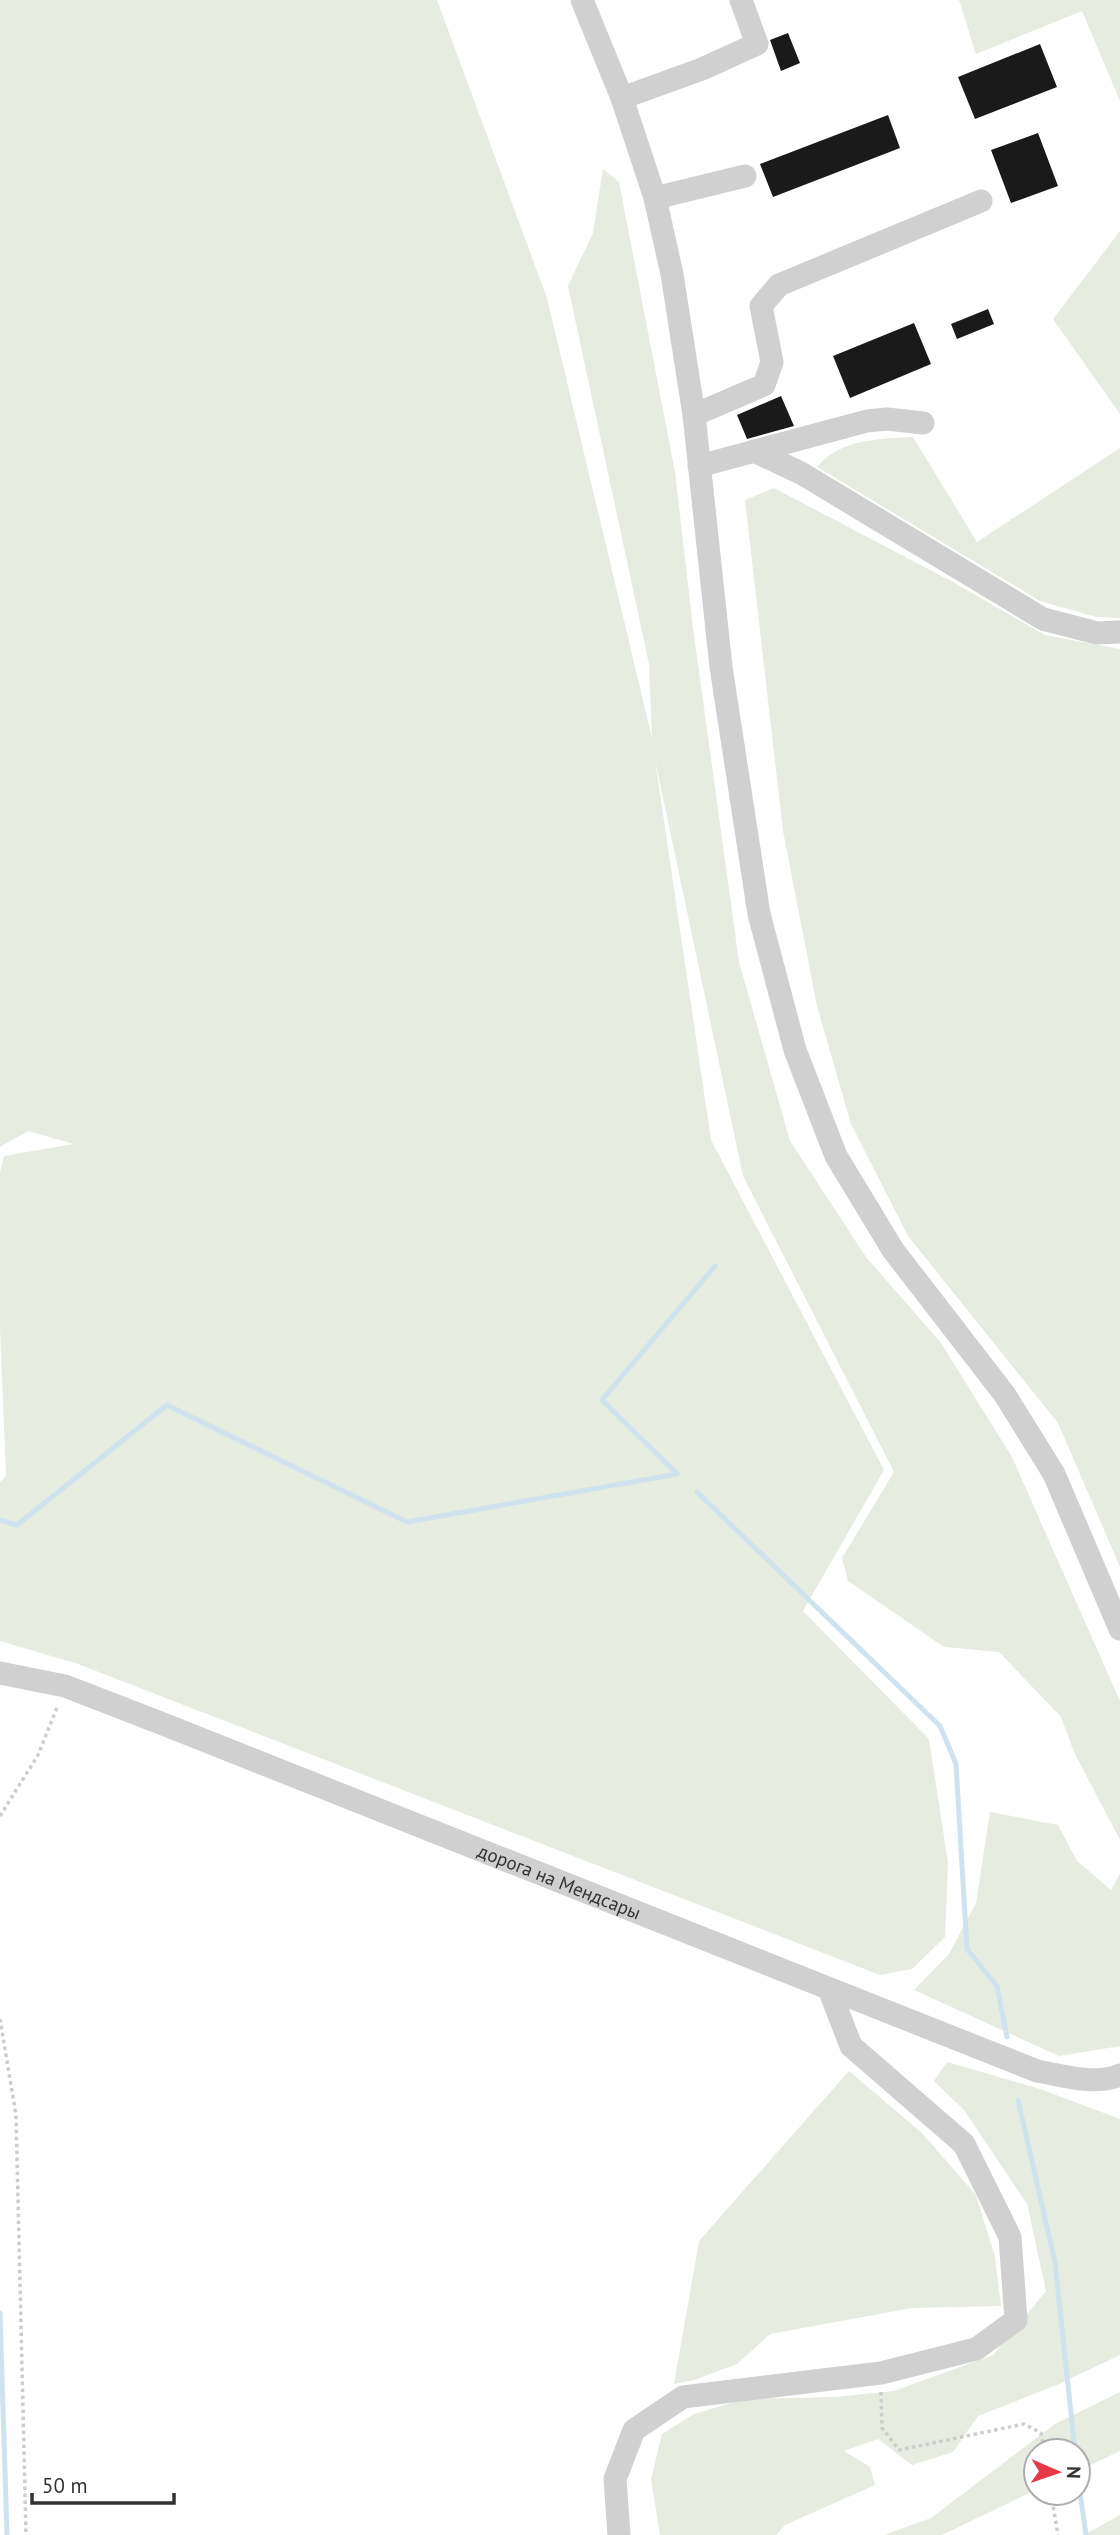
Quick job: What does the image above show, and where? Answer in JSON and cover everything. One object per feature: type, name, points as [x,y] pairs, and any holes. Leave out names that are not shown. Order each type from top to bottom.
[{"type":"street","points":[[582,0],[622,98],[655,198],[672,274],[694,415],[721,667],[759,914],[795,1050],[836,1156],[893,1250],[1005,1395],[1054,1474],[1120,1629]]},
{"type":"street","points":[[622,98],[702,69],[757,44],[741,0]]},
{"type":"street","points":[[655,198],[745,177]]},
{"type":"street","points":[[694,415],[764,385],[772,362],[761,306],[779,285],[981,201]]},
{"type":"street","points":[[699,466],[867,421],[887,419],[923,423]]},
{"type":"street","points":[[754,451],[801,473],[1043,619],[1097,633],[1120,632]]},
{"type":"street","name":"дорога на Мендсары","points":[[0,1672],[65,1686],[1037,2071],[1080,2079],[1113,2078],[1120,2075]]},
{"type":"street","points":[[619,2535],[615,2479],[634,2430],[683,2397],[881,2373],[976,2349],[1016,2320],[1010,2236],[964,2144],[851,2046],[829,1989]]},
{"type":"path","points":[[0,1816],[38,1755],[65,1686]]},
{"type":"path","points":[[0,2019],[16,2115],[26,2535]]},
{"type":"path","points":[[881,2373],[881,2428],[899,2450],[1024,2424],[1041,2433],[1042,2437]]},
{"type":"path","points":[[1053,2507],[1058,2535]]},
{"type":"shaded area","points":[[0,0],[437,0],[547,298],[652,738],[649,664],[568,286],[593,233],[603,169],[619,182],[675,472],[693,628],[739,962],[790,1141],[866,1257],[941,1343],[1012,1457],[1120,1701],[1120,1840],[1074,1752],[1061,1717],[999,1652],[944,1647],[848,1581],[842,1558],[894,1472],[743,1176],[655,760],[711,1140],[884,1470],[803,1611],[929,1739],[948,1863],[945,1937],[912,1969],[880,1975],[78,1664],[0,1641],[0,1482],[6,1476],[0,1327],[0,1172],[4,1156],[74,1144],[28,1131],[0,1147]]},
{"type":"shaded area","points":[[959,0],[1120,0],[1120,101],[1082,11],[976,54]]},
{"type":"shaded area","points":[[1120,231],[1120,414],[1053,319]]},
{"type":"shaded area","points":[[913,437],[977,542],[1120,448],[1120,618],[1096,617],[1040,601],[817,467],[837,451],[860,442]]},
{"type":"shaded area","points":[[774,488],[951,581],[1045,635],[1120,649],[1120,1567],[1058,1423],[908,1236],[851,1124],[817,1006],[783,831],[745,500]]},
{"type":"shaded area","points":[[990,1812],[1058,1825],[1077,1861],[1111,1890],[1120,1873],[1120,2046],[1059,2056],[914,1990],[949,1954],[976,1903]]},
{"type":"shaded area","points":[[947,2062],[1040,2089],[1120,2119],[1120,2355],[1059,2384],[978,2416],[953,2452],[912,2465],[878,2439],[844,2451],[870,2467],[875,2485],[785,2525],[776,2535],[660,2535],[651,2479],[662,2434],[694,2414],[745,2399],[835,2397],[894,2391],[993,2355],[1046,2291],[1027,2204],[964,2110],[934,2081]]},
{"type":"shaded area","points":[[849,2071],[922,2133],[976,2195],[995,2257],[1001,2306],[912,2308],[770,2334],[737,2364],[694,2380],[674,2384],[699,2241]]},
{"type":"shaded area","points":[[1120,2392],[1120,2451],[1092,2464],[1092,2437],[1038,2437],[1055,2424]]},
{"type":"shaded area","points":[[1022,2449],[1022,2497],[942,2535],[884,2535],[931,2518]]},
{"type":"shaded area","points":[[1120,2515],[1120,2535],[1084,2535]]},
{"type":"building","points":[[788,33],[800,63],[781,71],[770,40]]},
{"type":"building","points":[[1040,44],[1057,87],[975,119],[958,77]]},
{"type":"building","points":[[888,115],[900,148],[773,197],[760,164]]},
{"type":"building","points":[[1038,133],[1058,186],[1011,203],[991,150]]},
{"type":"building","points":[[988,309],[994,324],[957,339],[951,324]]},
{"type":"building","points":[[914,323],[931,364],[850,398],[833,356]]},
{"type":"building","points":[[781,396],[794,426],[747,439],[737,415]]},
{"type":"waterway","points":[[677,1474],[602,1400],[715,1266]]},
{"type":"waterway","points":[[0,1520],[17,1525],[167,1405],[407,1522],[677,1474]]},
{"type":"waterway","points":[[697,1492],[940,1726],[956,1764],[967,1949],[997,1986],[1007,2037]]},
{"type":"waterway","points":[[1018,2100],[1055,2262],[1074,2437]]},
{"type":"waterway","points":[[0,2313],[7,2535]]},
{"type":"waterway","points":[[1082,2507],[1086,2535]]}]
